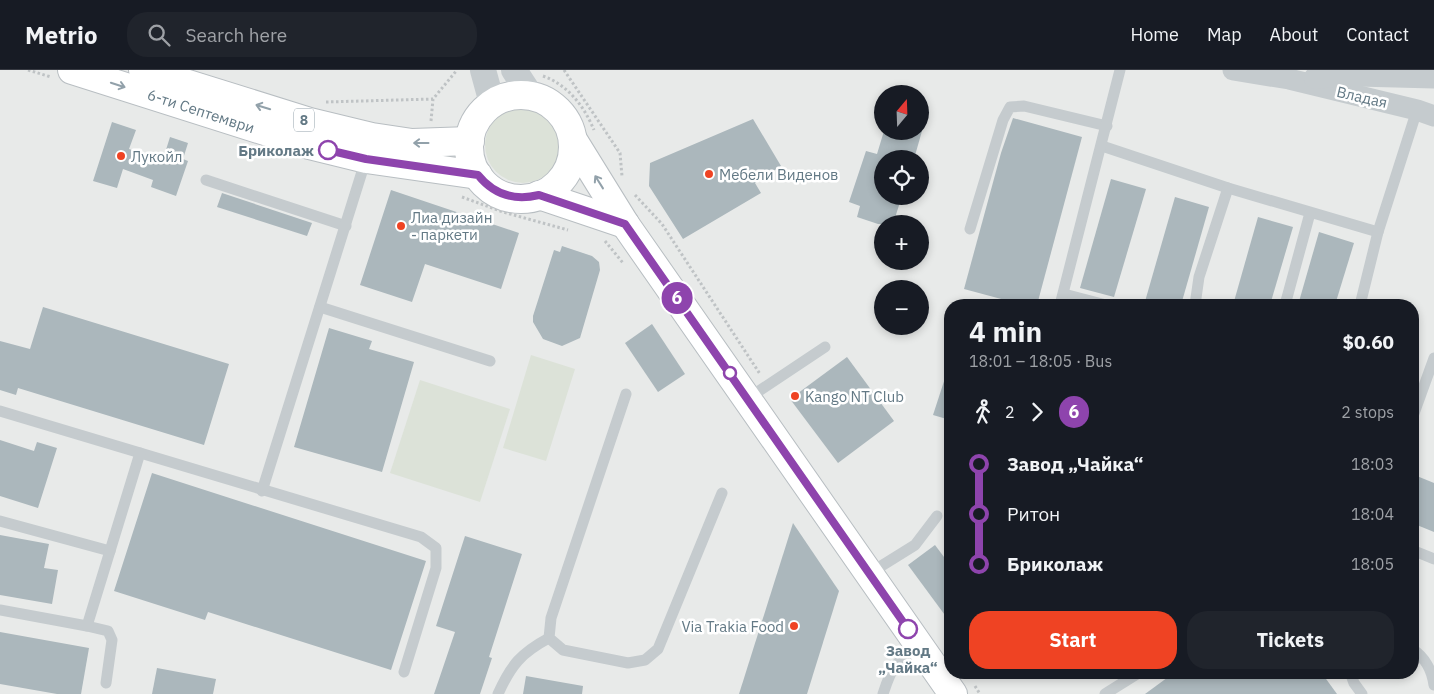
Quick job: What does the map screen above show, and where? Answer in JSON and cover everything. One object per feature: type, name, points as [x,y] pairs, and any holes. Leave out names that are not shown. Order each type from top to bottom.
[{"type":"main road","name":"6-ти Септември","points":[[72,70],[309,145],[366,159],[478,175]]},
{"type":"main road","name":"6-ти Септември","points":[[144,70],[310,122],[372,137],[412,143],[470,141]]},
{"type":"main road","points":[[573,140],[573,152],[566,173],[550,190],[528,198],[505,196],[485,184],[472,164],[470,141],[477,120],[492,104],[511,96],[531,96],[546,102],[559,111],[568,124],[573,140],[625,224],[758,392],[870,573],[953,694]]},
{"type":"main road","points":[[539,195],[625,224]]},
{"type":"street","points":[[483,70],[492,104]]},
{"type":"street","points":[[514,70],[531,96]]},
{"type":"street","name":"Владая","points":[[1233,70],[1289,79],[1426,113]]},
{"type":"street","name":"Владая","points":[[1289,79],[1357,76],[1434,78]]},
{"type":"lane","points":[[1062,299],[1120,70]]},
{"type":"lane","points":[[970,229],[1003,120],[1010,107],[1024,106],[1107,126]]},
{"type":"lane","points":[[1361,299],[1378,232],[1426,113]]},
{"type":"lane","points":[[1102,146],[1228,188],[1378,232]]},
{"type":"lane","points":[[262,491],[366,159]]},
{"type":"lane","points":[[206,180],[346,226]]},
{"type":"lane","points":[[1196,299],[1199,277],[1228,188]]},
{"type":"lane","points":[[1287,299],[1310,213]]},
{"type":"lane","points":[[320,307],[490,361]]},
{"type":"lane","points":[[758,392],[825,347]]},
{"type":"lane","points":[[1419,400],[1434,358]]},
{"type":"lane","points":[[550,638],[551,618],[626,394]]},
{"type":"lane","points":[[0,411],[262,491],[421,537],[436,548],[436,568],[404,672]]},
{"type":"lane","points":[[87,626],[140,453]]},
{"type":"lane","points":[[550,638],[563,650],[585,656],[628,663],[645,660],[658,649],[722,493]]},
{"type":"lane","points":[[870,573],[915,545],[937,516]]},
{"type":"lane","points":[[0,521],[110,551]]},
{"type":"lane","points":[[1419,553],[1434,559]]},
{"type":"lane","points":[[0,610],[108,631],[112,640],[106,683]]},
{"type":"lane","points":[[498,694],[508,672],[527,650],[550,638]]},
{"type":"lane","points":[[883,694],[891,670],[900,658],[921,647]]},
{"type":"lane","points":[[1419,653],[1433,675],[1434,686]]},
{"type":"lane","points":[[1105,694],[1129,679]]},
{"type":"lane","points":[[1353,679],[1362,694]]},
{"type":"path","points":[[564,70],[620,153],[622,180]]},
{"type":"path","points":[[326,102],[433,99]]},
{"type":"path","points":[[629,188],[662,224],[676,244],[758,392]]},
{"type":"path","points":[[457,195],[503,212],[576,232]]},
{"type":"path","points":[[595,238],[605,241],[623,264]]},
{"type":"shaded area","points":[[0,70],[1434,70],[1434,694],[0,694]]},
{"type":"shaded area","points":[[523,107],[537,110],[550,118],[558,131],[561,145],[558,159],[550,172],[537,180],[523,183],[509,180],[496,172],[488,159],[485,145],[488,131],[496,118],[509,110]]},
{"type":"shaded area","points":[[531,355],[575,369],[546,461],[503,448]]},
{"type":"shaded area","points":[[420,380],[510,409],[480,502],[390,473]]},
{"type":"building","points":[[1013,118],[1082,137],[1039,299],[1002,299],[964,289],[1001,153]]},
{"type":"building","name":"Мебели Виденов","points":[[753,119],[781,166],[755,183],[761,193],[683,239],[649,186],[650,163]]},
{"type":"building","points":[[112,122],[136,130],[129,149],[160,159],[162,152],[165,153],[170,137],[188,143],[183,159],[188,161],[176,196],[151,187],[153,180],[123,169],[117,188],[93,181]]},
{"type":"building","points":[[881,140],[919,140],[917,150],[878,150]]},
{"type":"building","points":[[866,151],[874,153],[874,205],[899,205],[896,215],[874,215],[874,223],[857,217],[860,206],[849,202]]},
{"type":"building","points":[[1111,179],[1146,189],[1114,297],[1080,288]]},
{"type":"building","points":[[391,190],[519,233],[501,289],[425,264],[412,302],[360,285]]},
{"type":"building","points":[[222,193],[312,223],[307,236],[217,207]]},
{"type":"building","points":[[1175,197],[1209,207],[1183,299],[1146,299]]},
{"type":"building","points":[[1258,217],[1293,227],[1272,299],[1235,299]]},
{"type":"building","points":[[1319,232],[1354,243],[1337,299],[1300,299]]},
{"type":"building","points":[[562,246],[592,256],[599,262],[600,270],[580,338],[562,346],[543,339],[533,322],[533,316],[554,250],[560,252]]},
{"type":"building","points":[[43,307],[229,364],[204,445],[18,388],[16,395],[0,390],[0,341],[30,349]]},
{"type":"building","points":[[652,324],[685,374],[658,392],[625,343]]},
{"type":"building","points":[[329,328],[372,341],[369,349],[414,362],[382,472],[294,447]]},
{"type":"building","points":[[847,357],[894,421],[838,463],[790,399]]},
{"type":"building","points":[[944,381],[944,418],[933,415]]},
{"type":"building","points":[[0,440],[34,451],[37,442],[57,448],[38,508],[0,496]]},
{"type":"building","points":[[152,473],[426,561],[391,670],[208,612],[205,620],[114,591]]},
{"type":"building","points":[[1419,477],[1434,483],[1434,532],[1419,526]]},
{"type":"building","name":"Via Trakia Food","points":[[793,523],[839,591],[807,694],[739,694]]},
{"type":"building","points":[[0,535],[49,544],[44,568],[58,570],[52,604],[0,595]]},
{"type":"building","points":[[465,536],[522,554],[489,657],[492,658],[480,694],[434,694],[455,632],[436,626]]},
{"type":"building","points":[[935,545],[944,557],[944,614],[908,565]]},
{"type":"building","points":[[0,632],[89,648],[81,694],[57,694],[0,684]]},
{"type":"building","points":[[157,668],[216,679],[213,694],[152,694]]},
{"type":"building","points":[[526,676],[583,686],[582,694],[523,694]]},
{"type":"building","points":[[1165,679],[1326,679],[1337,694],[1145,694]]},
{"type":"bus line","name":"6","points":[[328,150],[366,159],[478,175],[494,191],[505,196],[528,198],[539,195],[625,224],[908,629]]},
{"type":"place","name":"Бриколаж","points":[[328,150]]},
{"type":"place","name":"Лукойл","points":[[121,156]]},
{"type":"place","name":"Мебели Виденов","points":[[709,174]]},
{"type":"place","name":"Лиа дизайн - паркети","points":[[401,226]]},
{"type":"place","name":"Kango NT Club","points":[[795,396]]},
{"type":"place","name":"Via Trakia Food","points":[[794,626]]},
{"type":"place","name":"Завод „Чайка“","points":[[908,629]]}]
